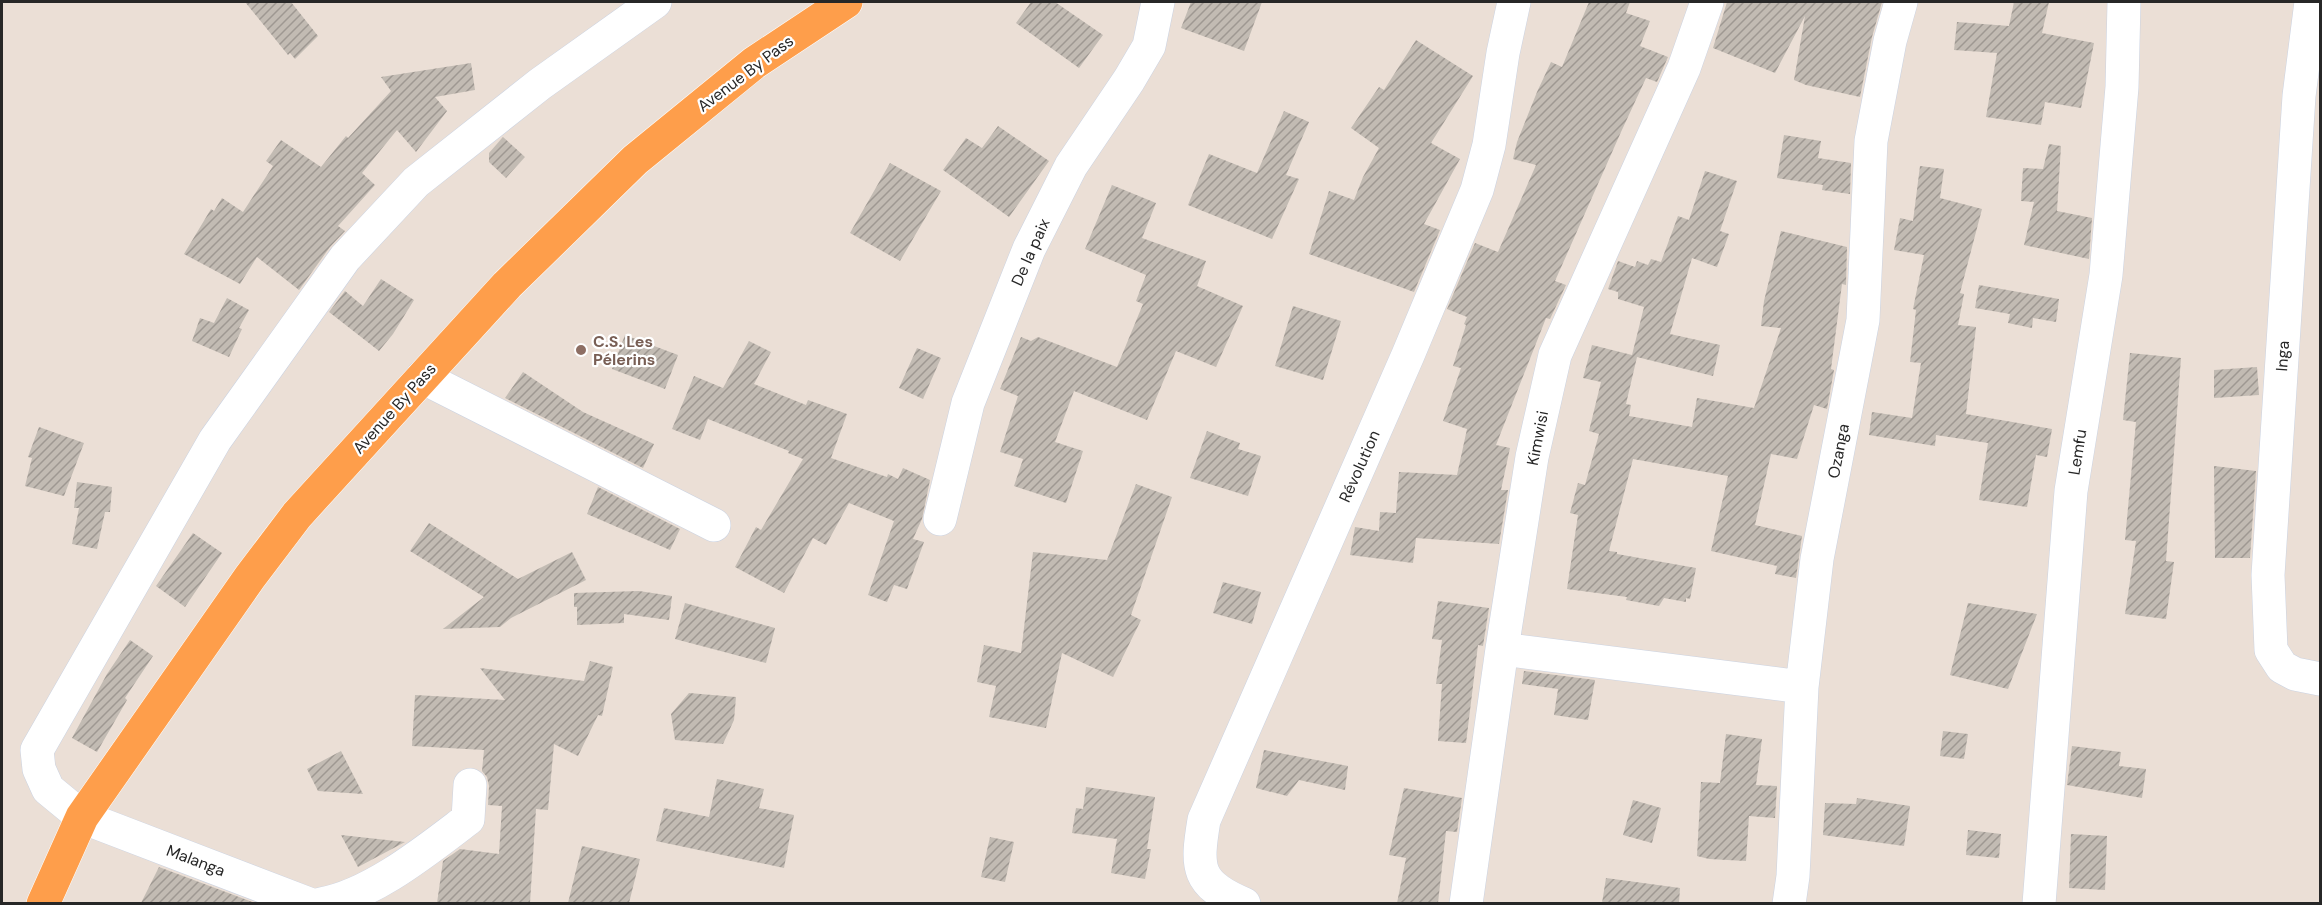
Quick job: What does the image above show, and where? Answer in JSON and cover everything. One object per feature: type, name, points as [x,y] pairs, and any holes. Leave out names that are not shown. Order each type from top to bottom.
[{"type":"highway","name":"Avenue By Pass","points":[[43,903],[82,817],[243,586],[297,515],[507,285],[635,160],[754,63],[846,2]]},
{"type":"street","name":"Malanga","points":[[309,903],[82,817],[48,789],[39,769],[37,750],[215,440],[345,258],[416,182],[540,84],[640,15],[655,2]]},
{"type":"street","name":"De la paix","points":[[940,519],[968,403],[1029,249],[1071,166],[1149,46],[1158,2]]},
{"type":"street","name":"Révolution","points":[[1244,903],[1215,890],[1205,879],[1200,864],[1204,820],[1407,355],[1476,190],[1489,145],[1503,53],[1514,2]]},
{"type":"street","name":"Kimwisi","points":[[1466,903],[1532,457],[1555,355],[1684,68],[1707,2]]},
{"type":"street","name":"Ozanga","points":[[1789,903],[1793,876],[1802,687],[1817,559],[1863,320],[1871,141],[1890,41],[1901,2]]},
{"type":"street","name":"Lemfu","points":[[2038,903],[2071,491],[2106,275],[2122,87],[2124,2]]},
{"type":"street","name":"Inga","points":[[2311,2],[2299,96],[2268,575],[2271,650],[2283,667],[2295,674],[2320,679]]},
{"type":"street","points":[[422,377],[714,525]]},
{"type":"street","points":[[1502,650],[1802,687]]},
{"type":"street","points":[[321,903],[340,901],[407,865],[468,819],[470,785]]},
{"type":"building","points":[[245,2],[291,2],[318,36],[295,59],[290,53],[288,55]]},
{"type":"building","points":[[1031,2],[1055,2],[1103,35],[1079,68],[1016,23]]},
{"type":"building","points":[[1191,2],[1262,2],[1244,51],[1181,28]]},
{"type":"building","points":[[1589,2],[1630,2],[1626,13],[1650,21],[1640,46],[1668,57],[1657,82],[1646,78],[1621,132],[1555,281],[1566,285],[1550,319],[1546,318],[1496,445],[1510,448],[1501,490],[1508,490],[1499,544],[1416,538],[1413,563],[1350,555],[1355,527],[1379,531],[1380,512],[1396,513],[1399,472],[1457,475],[1467,429],[1443,421],[1461,368],[1453,366],[1467,317],[1447,309],[1475,243],[1498,252],[1536,165],[1513,159],[1517,142],[1551,62],[1562,67]]},
{"type":"building","points":[[1727,2],[1882,2],[1872,37],[1860,97],[1806,85],[1794,80],[1805,16],[1775,73],[1713,48]]},
{"type":"building","points":[[2014,2],[2049,2],[2042,33],[2094,43],[2081,108],[2045,102],[2041,125],[1986,117],[1997,53],[1954,50],[1957,22],[2009,26]]},
{"type":"building","points":[[1416,40],[1473,76],[1431,143],[1460,159],[1424,224],[1440,230],[1414,292],[1309,254],[1329,191],[1354,200],[1363,177],[1379,148],[1351,128],[1379,87],[1384,90]]},
{"type":"building","points":[[471,63],[475,90],[435,97],[447,111],[416,152],[397,130],[362,173],[375,185],[338,226],[345,231],[330,247],[299,290],[257,257],[240,284],[184,254],[211,209],[214,211],[222,198],[243,212],[273,166],[266,161],[281,140],[321,167],[346,136],[348,138],[391,91],[381,77]]},
{"type":"building","points":[[1284,111],[1309,122],[1286,175],[1299,179],[1272,239],[1188,205],[1209,154],[1257,173]]},
{"type":"building","points":[[998,126],[1049,161],[1009,217],[943,170],[966,138],[982,148]]},
{"type":"building","points":[[1784,135],[1821,141],[1818,158],[1851,163],[1850,194],[1822,190],[1823,185],[1777,178]]},
{"type":"building","points":[[503,137],[525,157],[506,178],[489,162],[489,153]]},
{"type":"building","points":[[2049,144],[2061,146],[2057,211],[2092,218],[2089,259],[2024,245],[2034,202],[2021,201],[2023,168],[2043,169]]},
{"type":"building","points":[[890,163],[941,191],[900,261],[850,233]]},
{"type":"building","points":[[1920,166],[1944,169],[1940,198],[1982,209],[1960,293],[1964,294],[1958,325],[1976,327],[1966,414],[2052,429],[2047,457],[2036,455],[2027,507],[1979,500],[1988,443],[1936,435],[1935,446],[1869,435],[1872,412],[1912,418],[1921,363],[1910,362],[1916,310],[1913,309],[1924,255],[1894,250],[1900,218],[1913,221]]},
{"type":"building","points":[[1705,171],[1737,181],[1720,231],[1729,234],[1717,267],[1692,258],[1670,334],[1720,345],[1713,376],[1637,357],[1626,404],[1631,405],[1629,416],[1692,427],[1697,398],[1754,408],[1781,328],[1761,326],[1764,301],[1781,231],[1847,247],[1846,285],[1842,284],[1831,369],[1834,370],[1827,409],[1814,405],[1797,459],[1771,454],[1755,525],[1802,536],[1796,578],[1775,574],[1777,566],[1711,551],[1728,476],[1633,459],[1609,551],[1696,568],[1690,599],[1686,598],[1686,602],[1664,598],[1659,606],[1626,600],[1627,597],[1567,589],[1578,515],[1570,513],[1578,483],[1585,485],[1599,434],[1589,431],[1601,382],[1583,378],[1592,345],[1632,355],[1644,307],[1618,299],[1618,292],[1608,289],[1618,261],[1635,267],[1637,261],[1648,265],[1651,259],[1661,262],[1678,216],[1689,220]]},
{"type":"building","points":[[1112,185],[1156,203],[1142,238],[1206,261],[1197,286],[1243,306],[1216,367],[1176,351],[1147,420],[1074,391],[1055,442],[1083,451],[1066,503],[1014,486],[1023,459],[1000,452],[1018,396],[1000,389],[1021,337],[1031,341],[1038,337],[1117,367],[1143,304],[1136,301],[1146,275],[1085,249]]},
{"type":"building","points":[[381,279],[414,300],[393,334],[379,351],[329,312],[345,291],[363,306]]},
{"type":"building","points":[[1979,285],[2059,299],[2056,322],[2033,318],[2032,328],[2008,323],[2010,314],[1975,308]]},
{"type":"building","points":[[227,298],[249,310],[239,328],[242,329],[229,357],[192,341],[200,318],[214,323]]},
{"type":"building","points":[[1293,306],[1341,321],[1323,380],[1275,366]]},
{"type":"building","points":[[625,335],[678,355],[665,389],[612,369]]},
{"type":"building","points":[[749,341],[771,352],[754,384],[806,405],[808,400],[847,414],[831,458],[887,477],[888,474],[898,479],[903,468],[930,480],[922,519],[913,539],[924,542],[907,589],[894,585],[887,602],[868,595],[894,521],[849,503],[826,545],[813,538],[784,593],[735,567],[756,527],[761,530],[803,459],[788,453],[789,451],[708,419],[700,440],[672,429],[694,376],[723,388]]},
{"type":"building","points":[[917,348],[941,358],[923,399],[899,388]]},
{"type":"building","points":[[2130,353],[2181,358],[2166,561],[2174,562],[2166,619],[2125,614],[2136,541],[2125,540],[2136,422],[2123,420]]},
{"type":"building","points":[[2257,367],[2259,395],[2214,398],[2214,370]]},
{"type":"building","points":[[523,372],[583,412],[654,444],[643,468],[505,398]]},
{"type":"building","points":[[39,427],[84,443],[64,496],[25,486],[32,458],[28,457]]},
{"type":"building","points":[[1207,431],[1240,443],[1238,449],[1261,456],[1248,496],[1190,478]]},
{"type":"building","points":[[2214,466],[2256,471],[2250,558],[2215,558]]},
{"type":"building","points":[[77,482],[112,487],[110,512],[105,512],[97,549],[72,544],[79,508],[74,508]]},
{"type":"building","points":[[1136,484],[1172,497],[1131,615],[1141,620],[1113,677],[1062,653],[1046,728],[989,717],[996,686],[977,682],[984,645],[1021,653],[1033,552],[1107,560]]},
{"type":"building","points":[[598,487],[680,529],[670,550],[587,514]]},
{"type":"building","points":[[429,523],[518,579],[572,552],[586,580],[511,618],[500,627],[443,629],[484,597],[410,551]]},
{"type":"building","points":[[193,533],[222,553],[185,607],[156,586]]},
{"type":"building","points":[[1223,582],[1261,592],[1252,624],[1213,613]]},
{"type":"building","points":[[639,591],[672,596],[669,620],[624,614],[624,623],[577,625],[574,593]]},
{"type":"building","points":[[1438,601],[1489,608],[1483,646],[1478,645],[1466,743],[1438,741],[1442,684],[1436,684],[1442,640],[1432,639]]},
{"type":"building","points":[[685,603],[775,628],[766,663],[675,639]]},
{"type":"building","points":[[1968,603],[2037,614],[2008,689],[1950,675]]},
{"type":"building","points":[[130,640],[153,656],[125,698],[127,700],[97,752],[72,738],[107,674]]},
{"type":"building","points":[[590,661],[613,667],[602,716],[598,715],[578,756],[554,744],[548,810],[536,809],[530,903],[437,903],[443,861],[460,849],[499,854],[502,806],[488,805],[489,786],[487,777],[482,771],[484,750],[412,746],[415,695],[505,700],[480,668],[584,681]]},
{"type":"building","points":[[1524,671],[1595,680],[1588,720],[1554,715],[1558,689],[1522,684]]},
{"type":"building","points":[[689,693],[736,697],[734,720],[723,744],[675,740],[671,714]]},
{"type":"building","points":[[1943,731],[1968,734],[1964,759],[1940,756]]},
{"type":"building","points":[[1726,734],[1762,739],[1756,785],[1777,786],[1775,818],[1749,816],[1746,861],[1697,856],[1701,782],[1720,783]]},
{"type":"building","points":[[2072,746],[2121,752],[2119,766],[2146,769],[2142,798],[2067,785]]},
{"type":"building","points":[[1264,750],[1348,766],[1345,790],[1299,780],[1287,796],[1256,788]]},
{"type":"building","points":[[341,751],[363,794],[318,791],[307,769]]},
{"type":"building","points":[[717,779],[764,789],[759,808],[794,815],[784,868],[656,841],[664,808],[709,817]]},
{"type":"building","points":[[1086,787],[1155,797],[1147,849],[1151,849],[1145,879],[1111,873],[1117,839],[1072,833],[1076,808],[1083,809]]},
{"type":"building","points":[[1404,788],[1462,798],[1457,832],[1446,831],[1438,903],[1397,903],[1406,858],[1389,855]]},
{"type":"building","points":[[1857,798],[1910,806],[1904,846],[1823,835],[1825,803],[1856,804]]},
{"type":"building","points":[[1633,800],[1661,808],[1652,843],[1623,835]]},
{"type":"building","points":[[1968,830],[2001,834],[1999,858],[1966,855]]},
{"type":"building","points":[[2071,834],[2107,836],[2105,890],[2069,888]]},
{"type":"building","points":[[341,835],[405,842],[358,867]]},
{"type":"building","points":[[990,837],[1014,842],[1005,882],[981,877]]},
{"type":"building","points":[[582,846],[640,859],[629,903],[568,903]]},
{"type":"building","points":[[159,867],[255,903],[141,903]]},
{"type":"building","points":[[1606,878],[1680,888],[1679,903],[1602,903]]},
{"type":"place","name":"C.S. Les Pélerins","points":[[581,350]]}]
